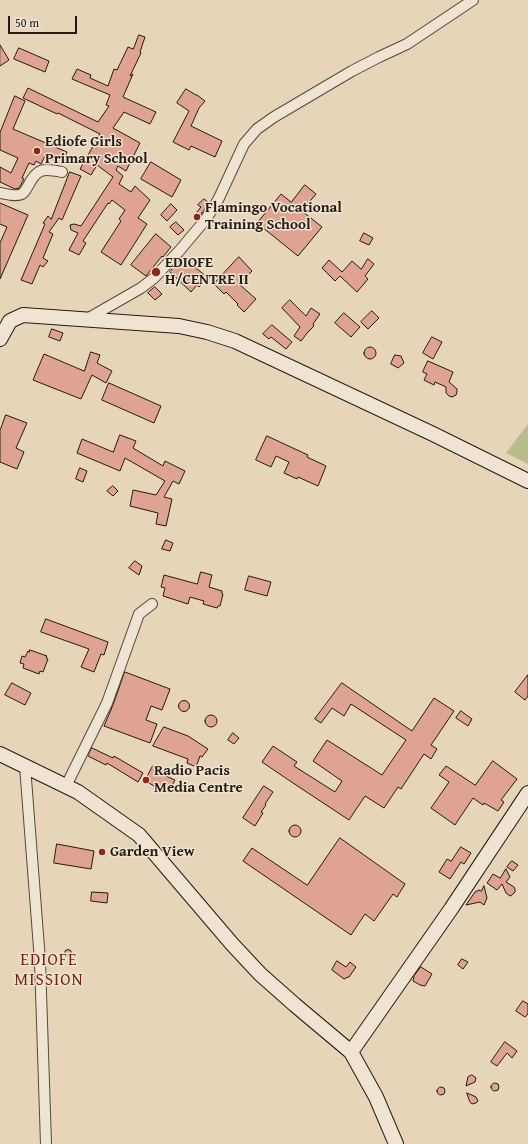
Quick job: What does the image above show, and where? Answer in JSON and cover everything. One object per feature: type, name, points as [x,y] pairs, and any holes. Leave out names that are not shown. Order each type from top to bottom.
[{"type":"street","points":[[87,318],[141,288],[154,278],[180,250],[206,219],[218,200],[244,144],[257,129],[274,116],[352,71],[379,56],[407,44],[473,0]]},
{"type":"street","points":[[0,193],[21,195],[38,171],[52,170],[62,172]]},
{"type":"street","points":[[0,339],[10,321],[23,315],[87,318],[179,326],[207,332],[236,341],[433,434],[528,481]]},
{"type":"street","points":[[66,786],[107,703],[139,614],[152,604]]},
{"type":"street","points":[[0,754],[78,792],[139,835],[232,944],[260,974],[351,1052],[376,1097],[396,1144]]},
{"type":"street","points":[[25,766],[40,961],[46,1144]]},
{"type":"street","points":[[351,1052],[451,909],[528,793]]},
{"type":"green space","points":[[528,424],[528,464],[506,453]]},
{"type":"building","points":[[139,35],[145,37],[140,52],[141,53],[130,76],[133,74],[123,97],[156,112],[150,124],[124,112],[113,128],[140,143],[126,171],[118,166],[116,170],[123,176],[119,184],[131,192],[135,186],[150,200],[138,218],[147,224],[121,265],[101,252],[121,221],[119,219],[125,210],[112,200],[109,204],[108,203],[83,241],[86,243],[79,255],[69,250],[78,233],[71,230],[70,225],[74,224],[81,226],[113,177],[97,165],[91,175],[80,169],[100,134],[58,113],[57,114],[23,98],[28,88],[98,122],[109,106],[106,105],[110,95],[72,79],[77,69],[91,75],[90,78],[108,86],[114,69],[117,70],[128,47],[133,49]]},
{"type":"building","points":[[0,45],[9,60],[0,66]]},
{"type":"building","points":[[19,48],[49,61],[45,72],[14,59]]},
{"type":"building","points":[[186,89],[205,101],[199,108],[191,126],[222,141],[215,157],[191,146],[189,150],[173,142],[189,111],[177,103]]},
{"type":"building","points":[[15,96],[25,101],[13,129],[67,152],[62,164],[45,156],[41,164],[36,161],[34,165],[29,163],[22,178],[24,179],[19,188],[15,189],[0,182],[0,167],[11,173],[18,158],[0,150],[0,133]]},
{"type":"building","points":[[151,162],[181,180],[172,197],[141,179]]},
{"type":"building","points":[[70,172],[81,176],[62,220],[59,218],[49,232],[53,234],[43,258],[48,261],[43,267],[40,265],[32,284],[21,280],[45,224],[43,223],[48,216],[51,219]]},
{"type":"building","points":[[305,185],[316,194],[302,211],[322,227],[298,256],[257,223],[281,194],[291,202]]},
{"type":"building","points":[[204,199],[209,203],[197,220],[193,217],[201,207],[198,205]]},
{"type":"building","points":[[0,203],[28,215],[0,279],[0,243],[7,227],[0,224]]},
{"type":"building","points":[[171,204],[177,210],[167,221],[161,215]]},
{"type":"building","points":[[176,222],[184,230],[178,235],[170,227]]},
{"type":"building","points":[[364,233],[373,238],[369,245],[360,241]]},
{"type":"building","points":[[156,234],[171,247],[146,276],[131,265]]},
{"type":"building","points":[[183,257],[208,278],[199,287],[197,285],[191,292],[170,272]]},
{"type":"building","points":[[239,257],[252,271],[239,284],[256,299],[244,312],[226,292],[224,294],[214,284]]},
{"type":"building","points":[[368,259],[374,264],[365,276],[368,279],[357,292],[340,276],[335,281],[322,268],[329,260],[342,272],[352,261],[361,269]]},
{"type":"building","points":[[155,287],[162,294],[155,300],[148,293]]},
{"type":"building","points":[[290,300],[306,316],[311,308],[320,314],[313,324],[314,326],[301,341],[294,336],[300,327],[282,308]]},
{"type":"building","points":[[372,311],[379,318],[368,329],[361,322]]},
{"type":"building","points":[[344,313],[360,327],[351,337],[335,323]]},
{"type":"building","points":[[272,325],[292,342],[286,349],[271,337],[269,339],[263,334]]},
{"type":"building","points":[[52,329],[63,333],[60,341],[49,337]]},
{"type":"building","points":[[432,337],[442,342],[433,359],[423,353]]},
{"type":"building","points":[[370,347],[374,349],[376,353],[374,357],[370,359],[366,357],[364,353],[366,349]]},
{"type":"building","points":[[91,352],[100,355],[97,363],[112,371],[106,383],[92,375],[81,399],[33,380],[44,354],[84,371]]},
{"type":"building","points":[[395,355],[401,356],[404,363],[398,368],[391,364]]},
{"type":"building","points":[[428,361],[453,372],[449,382],[457,389],[456,395],[452,397],[449,396],[446,393],[446,387],[435,382],[434,385],[424,380],[427,374],[423,372]]},
{"type":"building","points":[[109,383],[161,406],[154,423],[102,400]]},
{"type":"building","points":[[6,415],[27,423],[16,448],[24,452],[17,469],[0,462],[0,431]]},
{"type":"building","points":[[120,435],[136,441],[133,448],[163,466],[165,461],[185,471],[179,484],[173,481],[164,497],[172,499],[166,526],[156,524],[158,513],[130,506],[133,490],[156,495],[165,481],[125,458],[120,471],[77,453],[82,439],[113,452]]},
{"type":"building","points":[[267,436],[308,455],[307,457],[326,466],[318,486],[298,477],[297,479],[284,473],[289,462],[276,456],[271,467],[256,460]]},
{"type":"building","points":[[80,468],[87,471],[83,482],[76,479]]},
{"type":"building","points":[[113,486],[118,491],[113,496],[107,491]]},
{"type":"building","points":[[166,540],[173,543],[170,551],[162,549]]},
{"type":"building","points":[[135,561],[142,566],[139,575],[129,568]]},
{"type":"building","points":[[201,572],[212,575],[209,587],[222,591],[223,594],[220,606],[217,608],[203,604],[204,601],[190,597],[188,604],[163,596],[165,588],[161,587],[164,575],[197,584]]},
{"type":"building","points":[[249,576],[271,582],[267,596],[245,590]]},
{"type":"building","points":[[46,619],[108,642],[104,655],[101,654],[94,672],[81,667],[89,649],[41,632]]},
{"type":"building","points":[[30,650],[47,656],[46,658],[48,659],[43,672],[40,671],[39,674],[23,668],[24,664],[20,663],[22,656],[25,657]]},
{"type":"building","points":[[125,672],[170,689],[162,710],[151,706],[146,720],[157,724],[150,743],[104,726]]},
{"type":"building","points":[[528,675],[528,696],[525,700],[515,692]]},
{"type":"building","points":[[12,683],[31,693],[25,705],[5,695]]},
{"type":"building","points":[[342,683],[412,731],[434,698],[454,711],[431,745],[437,749],[431,759],[424,754],[401,789],[398,787],[384,808],[365,796],[349,820],[262,762],[273,746],[297,762],[294,766],[335,792],[342,781],[313,761],[327,740],[382,775],[406,740],[351,704],[344,716],[332,708],[321,723],[315,719]]},
{"type":"building","points":[[184,700],[188,702],[190,706],[188,710],[184,712],[180,710],[178,706],[180,702]]},
{"type":"building","points":[[461,711],[472,719],[468,726],[456,718]]},
{"type":"building","points":[[209,715],[213,715],[217,721],[213,727],[209,727],[205,723],[205,719]]},
{"type":"building","points":[[164,727],[188,736],[208,749],[202,757],[200,756],[196,767],[187,763],[188,759],[153,746]]},
{"type":"building","points":[[233,733],[239,738],[234,744],[228,740]]},
{"type":"building","points":[[92,748],[113,758],[114,756],[143,773],[138,782],[107,763],[106,765],[88,756]]},
{"type":"building","points":[[493,761],[517,779],[501,800],[504,802],[498,811],[484,803],[483,805],[473,798],[455,825],[431,808],[449,782],[439,775],[446,766],[475,785]]},
{"type":"building","points":[[153,766],[167,774],[166,776],[175,780],[169,791],[161,787],[160,789],[145,781]]},
{"type":"building","points":[[264,786],[273,792],[265,804],[266,805],[261,812],[263,813],[255,826],[243,818]]},
{"type":"building","points":[[295,825],[299,827],[301,831],[299,835],[295,837],[291,835],[289,831],[291,827]]},
{"type":"building","points":[[340,838],[405,884],[397,897],[393,894],[374,921],[365,914],[351,935],[243,861],[252,848],[307,885]]},
{"type":"building","points":[[57,844],[94,851],[91,869],[54,863]]},
{"type":"building","points":[[461,847],[471,853],[464,864],[461,862],[450,879],[439,872],[447,859],[451,861]]},
{"type":"building","points":[[512,861],[518,865],[513,871],[507,867]]},
{"type":"building","points":[[506,869],[510,877],[506,882],[515,889],[515,892],[510,896],[506,893],[502,884],[497,890],[487,883],[493,874],[500,878]]},
{"type":"building","points":[[484,886],[487,898],[484,905],[480,902],[466,905],[475,892],[479,890],[481,891]]},
{"type":"building","points":[[92,892],[108,893],[107,903],[91,901]]},
{"type":"building","points":[[68,949],[71,950],[71,956],[68,957],[65,956],[64,953],[65,950]]},
{"type":"building","points":[[462,959],[468,962],[463,969],[458,965]]},
{"type":"building","points":[[337,961],[346,967],[350,962],[356,967],[349,977],[344,979],[332,970]]},
{"type":"building","points":[[421,967],[432,974],[425,986],[413,981],[414,976]]},
{"type":"building","points":[[523,1001],[528,1004],[528,1014],[525,1017],[516,1011]]},
{"type":"building","points":[[505,1042],[517,1051],[512,1058],[507,1053],[497,1066],[491,1062]]},
{"type":"building","points":[[472,1075],[476,1078],[475,1082],[466,1086],[468,1077]]},
{"type":"building","points":[[493,1083],[497,1083],[499,1087],[497,1091],[493,1091],[491,1089],[491,1085]]},
{"type":"building","points":[[439,1087],[443,1087],[445,1091],[443,1095],[439,1095],[437,1093],[437,1089]]},
{"type":"building","points":[[467,1093],[476,1097],[478,1101],[472,1104]]},
{"type":"place","name":"Ediofe Girls Primary School","points":[[37,151]]},
{"type":"place","name":"Flamingo Vocational Training School","points":[[197,217]]},
{"type":"place","name":"EDIOFE H/CENTRE II","points":[[156,272]]},
{"type":"place","name":"Radio Pacis Media Centre","points":[[146,780]]},
{"type":"place","name":"Garden View","points":[[102,852]]},
{"type":"district","name":"EDIOFE MISSION","points":[[49,971]]}]
